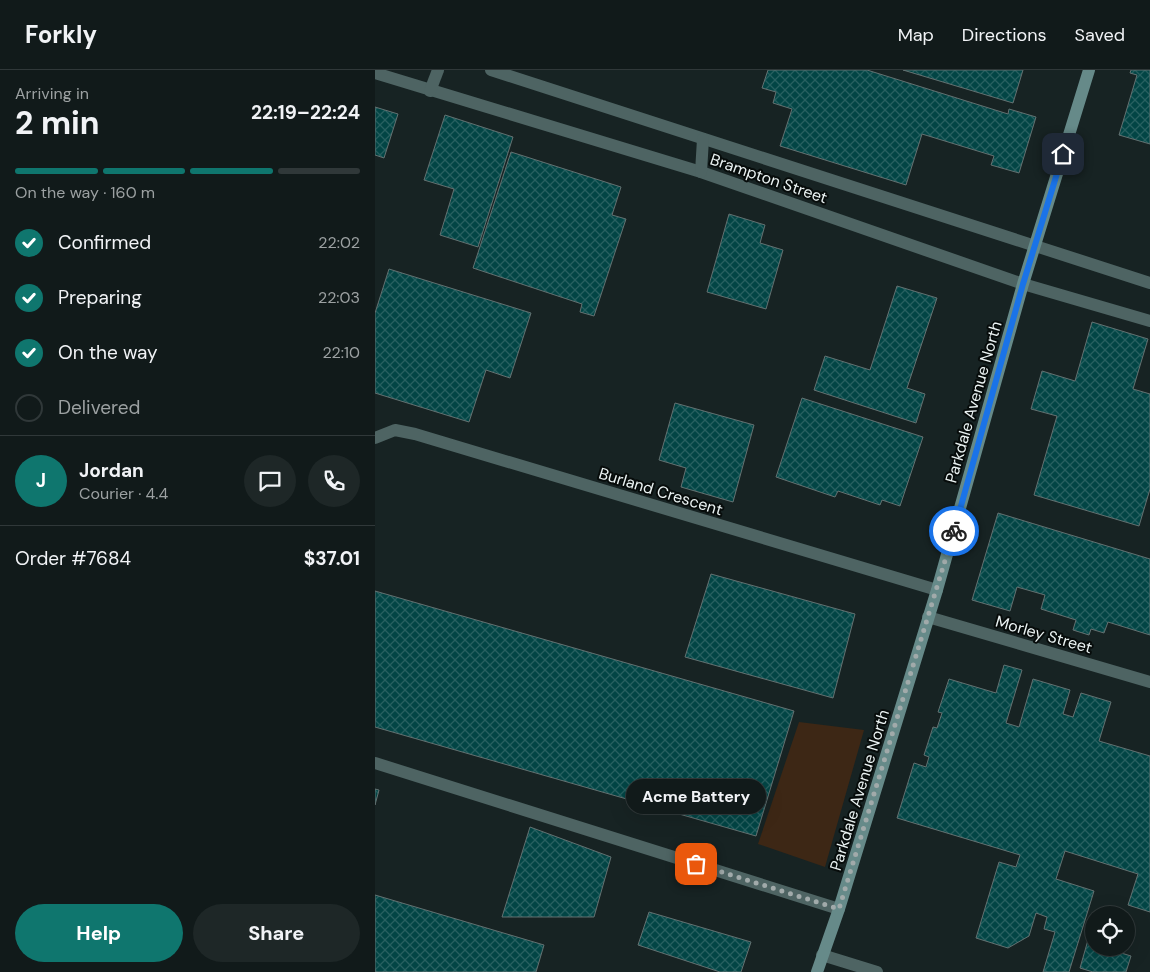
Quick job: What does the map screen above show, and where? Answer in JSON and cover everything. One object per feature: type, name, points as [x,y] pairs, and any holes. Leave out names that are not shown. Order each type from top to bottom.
[{"type":"main road","name":"Parkdale Avenue North","points":[[817,972],[839,909],[937,590],[1023,284],[1089,70]]},
{"type":"street","points":[[430,91],[438,70]]},
{"type":"street","name":"Brampton Street","points":[[491,70],[1150,283]]},
{"type":"street","name":"Brampton Street","points":[[375,73],[701,172],[1023,284],[1150,321]]},
{"type":"street","points":[[701,172],[703,139]]},
{"type":"street","name":"Burland Crescent","points":[[375,438],[395,430],[415,434],[937,590]]},
{"type":"street","name":"Morley Street","points":[[928,617],[1150,682]]},
{"type":"street","points":[[375,763],[839,909]]},
{"type":"street","points":[[822,955],[877,972]]},
{"type":"shaded area","points":[[799,722],[864,730],[825,867],[758,844]]},
{"type":"building","points":[[768,70],[867,70],[1008,114],[1009,109],[1036,117],[1019,173],[991,165],[994,156],[922,134],[906,185],[780,146],[792,109],[773,103],[776,92],[762,88]]},
{"type":"building","points":[[903,70],[1023,70],[1013,103]]},
{"type":"building","points":[[1131,70],[1150,70],[1150,144],[1119,135],[1137,75],[1130,73]]},
{"type":"building","points":[[375,107],[398,114],[384,158],[375,155]]},
{"type":"building","points":[[445,115],[513,137],[478,247],[440,235],[454,189],[424,180]]},
{"type":"building","points":[[511,152],[621,187],[612,215],[626,219],[594,316],[580,312],[582,304],[473,268]]},
{"type":"building","points":[[729,214],[765,225],[760,243],[783,250],[766,309],[707,292]]},
{"type":"building","points":[[389,269],[531,313],[510,378],[486,370],[469,422],[375,393],[375,313]]},
{"type":"building","points":[[897,286],[937,298],[907,388],[925,394],[916,423],[814,390],[825,356],[870,370]]},
{"type":"building","points":[[1092,322],[1148,339],[1133,389],[1150,394],[1150,489],[1139,526],[1034,495],[1057,416],[1031,409],[1042,371],[1075,381]]},
{"type":"building","points":[[802,398],[923,437],[900,506],[882,500],[880,505],[838,491],[835,497],[776,477]]},
{"type":"building","points":[[675,403],[754,425],[733,502],[681,487],[686,468],[659,460]]},
{"type":"building","points":[[998,513],[1150,559],[1150,635],[1108,622],[1104,633],[1091,629],[1089,635],[1073,630],[1076,620],[1041,609],[1045,595],[1017,587],[1010,611],[972,600]]},
{"type":"building","points":[[711,574],[855,614],[833,698],[685,657]]},
{"type":"building","points":[[375,591],[794,711],[756,836],[375,727]]},
{"type":"building","points":[[1004,665],[1022,670],[1006,723],[1019,727],[1033,679],[1070,690],[1063,714],[1073,717],[1081,693],[1111,702],[1099,741],[1150,756],[1150,912],[1128,905],[1138,874],[1065,851],[1056,879],[1094,891],[1089,906],[1085,906],[1085,920],[1069,972],[1043,972],[1055,932],[1044,929],[1047,917],[1036,913],[1029,936],[1008,948],[976,938],[999,862],[1016,867],[1020,855],[897,818],[914,763],[926,767],[929,757],[924,755],[933,727],[937,728],[942,713],[938,712],[949,679],[996,693]]},
{"type":"building","points":[[375,789],[379,790],[375,805]]},
{"type":"building","points":[[530,827],[611,857],[594,917],[502,917]]},
{"type":"building","points":[[375,895],[544,945],[536,972],[375,972]]},
{"type":"building","points":[[649,912],[751,942],[741,972],[720,972],[638,945]]},
{"type":"building","points":[[1085,950],[1085,956],[1131,956],[1126,972],[1093,972],[1080,968]]},
{"type":"way so far","points":[[696,864],[839,909],[954,531]]},
{"type":"place","name":"Acme Battery","points":[[696,864]]},
{"type":"route","points":[[954,531],[1023,284],[1063,154]]}]
